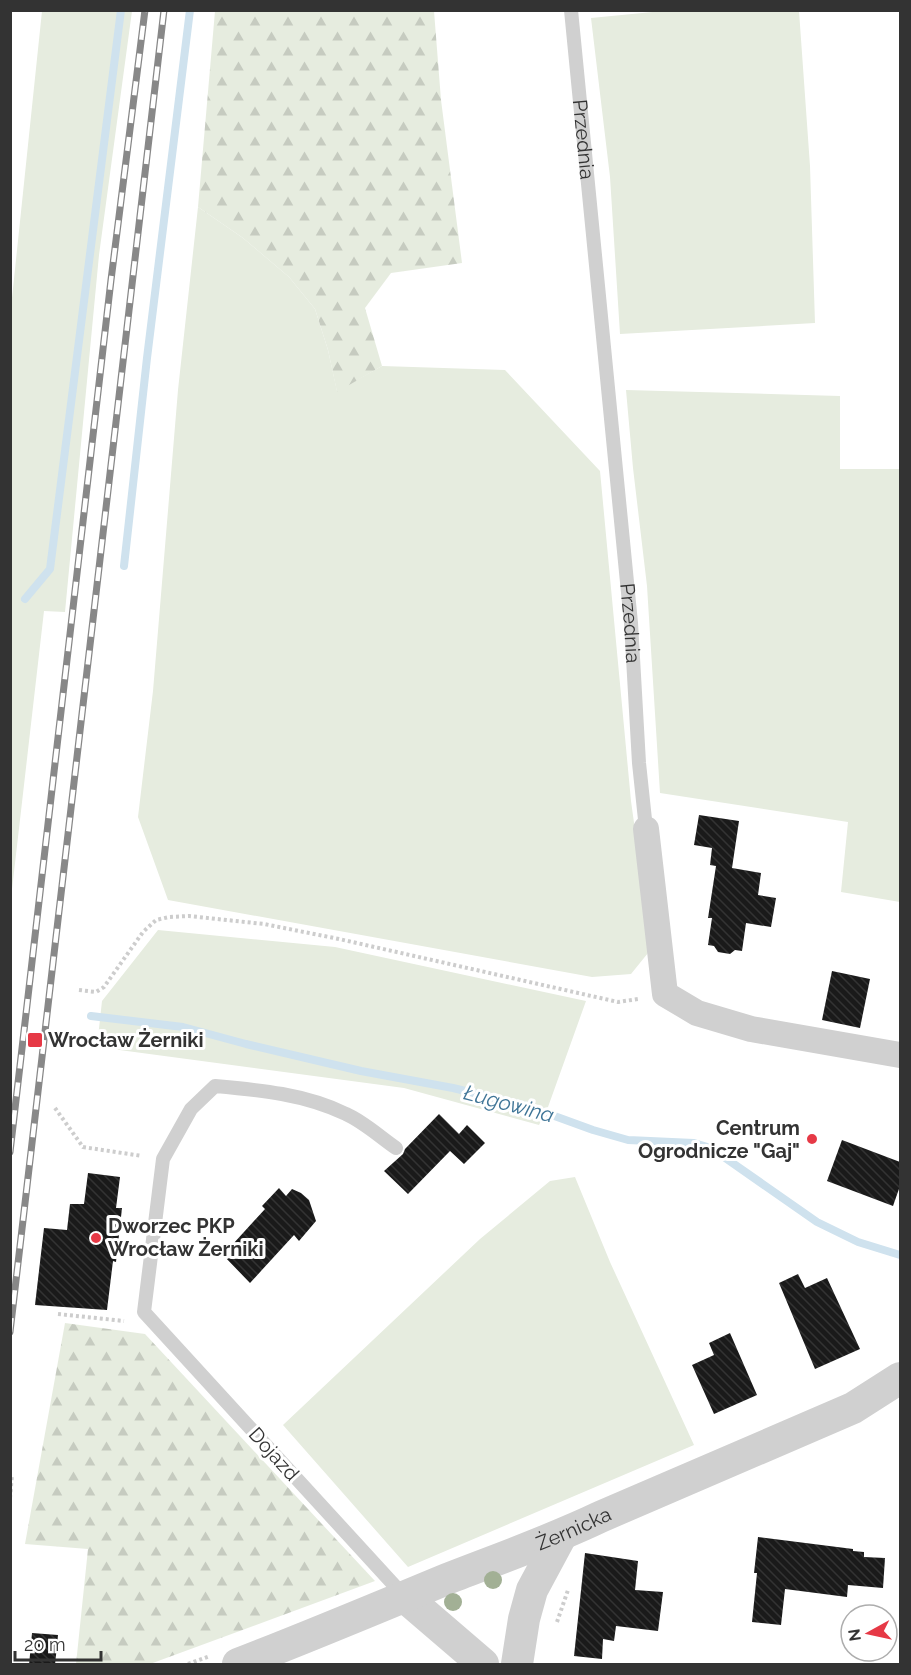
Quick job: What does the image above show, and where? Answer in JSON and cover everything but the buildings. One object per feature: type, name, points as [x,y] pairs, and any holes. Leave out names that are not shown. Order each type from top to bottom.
[{"type":"street","name":"Przednia","points":[[646,829],[665,994]]},
{"type":"street","points":[[665,994],[697,1014],[751,1029],[900,1055]]},
{"type":"street","name":"Żernicka","points":[[238,1665],[561,1536],[853,1408],[900,1378]]},
{"type":"street","points":[[518,1665],[524,1619],[532,1590],[561,1536]]},
{"type":"street","points":[[405,1597],[483,1665]]},
{"type":"lane","name":"Przednia","points":[[571,10],[632,623],[639,763],[646,829]]},
{"type":"lane","points":[[144,1312],[163,1159],[191,1109],[215,1086],[259,1090],[310,1100],[348,1115],[396,1148]]},
{"type":"lane","name":"Dojazd","points":[[144,1312],[405,1597]]},
{"type":"path","points":[[79,990],[96,992],[104,987],[143,932],[156,920],[189,916],[264,924],[339,939],[618,1002],[665,994]]},
{"type":"path","points":[[55,1108],[83,1147],[163,1159]]},
{"type":"path","points":[[58,1314],[125,1322],[144,1312]]},
{"type":"path","points":[[10,1498],[12,1475]]},
{"type":"green space","points":[[673,10],[799,11],[810,166],[815,323],[620,334],[610,177],[591,18]]},
{"type":"green space","points":[[42,11],[132,11],[99,255],[65,612],[44,611],[11,898],[10,317]]},
{"type":"green space","points":[[215,11],[434,11],[441,100],[462,263],[391,273],[365,308],[382,366],[337,392],[328,350],[315,309],[289,277],[243,238],[198,207]]},
{"type":"green space","points":[[198,207],[243,238],[289,277],[315,309],[328,350],[337,391],[382,366],[505,370],[600,471],[631,801],[643,888],[648,953],[631,974],[592,977],[168,900],[138,817],[153,691],[178,390]]},
{"type":"green space","points":[[626,390],[840,396],[840,469],[900,469],[900,902],[841,892],[848,822],[660,793],[647,586]]},
{"type":"green space","points":[[158,930],[335,947],[586,1001],[548,1107],[539,1125],[404,1088],[97,1047],[102,1001]]},
{"type":"green space","points":[[575,1177],[610,1262],[694,1445],[408,1567],[283,1425],[480,1239],[550,1181]]},
{"type":"green space","points":[[65,1323],[145,1334],[375,1581],[150,1664],[76,1664],[88,1549],[25,1544]]},
{"type":"waterway","points":[[25,599],[50,569],[121,10]]},
{"type":"waterway","points":[[124,566],[190,10]]},
{"type":"waterway","name":"Ługowina","points":[[91,1016],[183,1027],[361,1071],[453,1088],[527,1106],[628,1140],[694,1143],[711,1148],[817,1222],[858,1242],[900,1255]]},
{"type":"railway","points":[[10,1152],[111,280],[145,10]]},
{"type":"railway","points":[[10,1332],[164,10]]},
{"type":"place","name":"Wrocław Żerniki","points":[[35,1040]]},
{"type":"place","name":"Centrum Ogrodnicze \"Gaj\"","points":[[812,1139]]},
{"type":"place","name":"Dworzec PKP Wrocław Żerniki","points":[[96,1238]]}]
